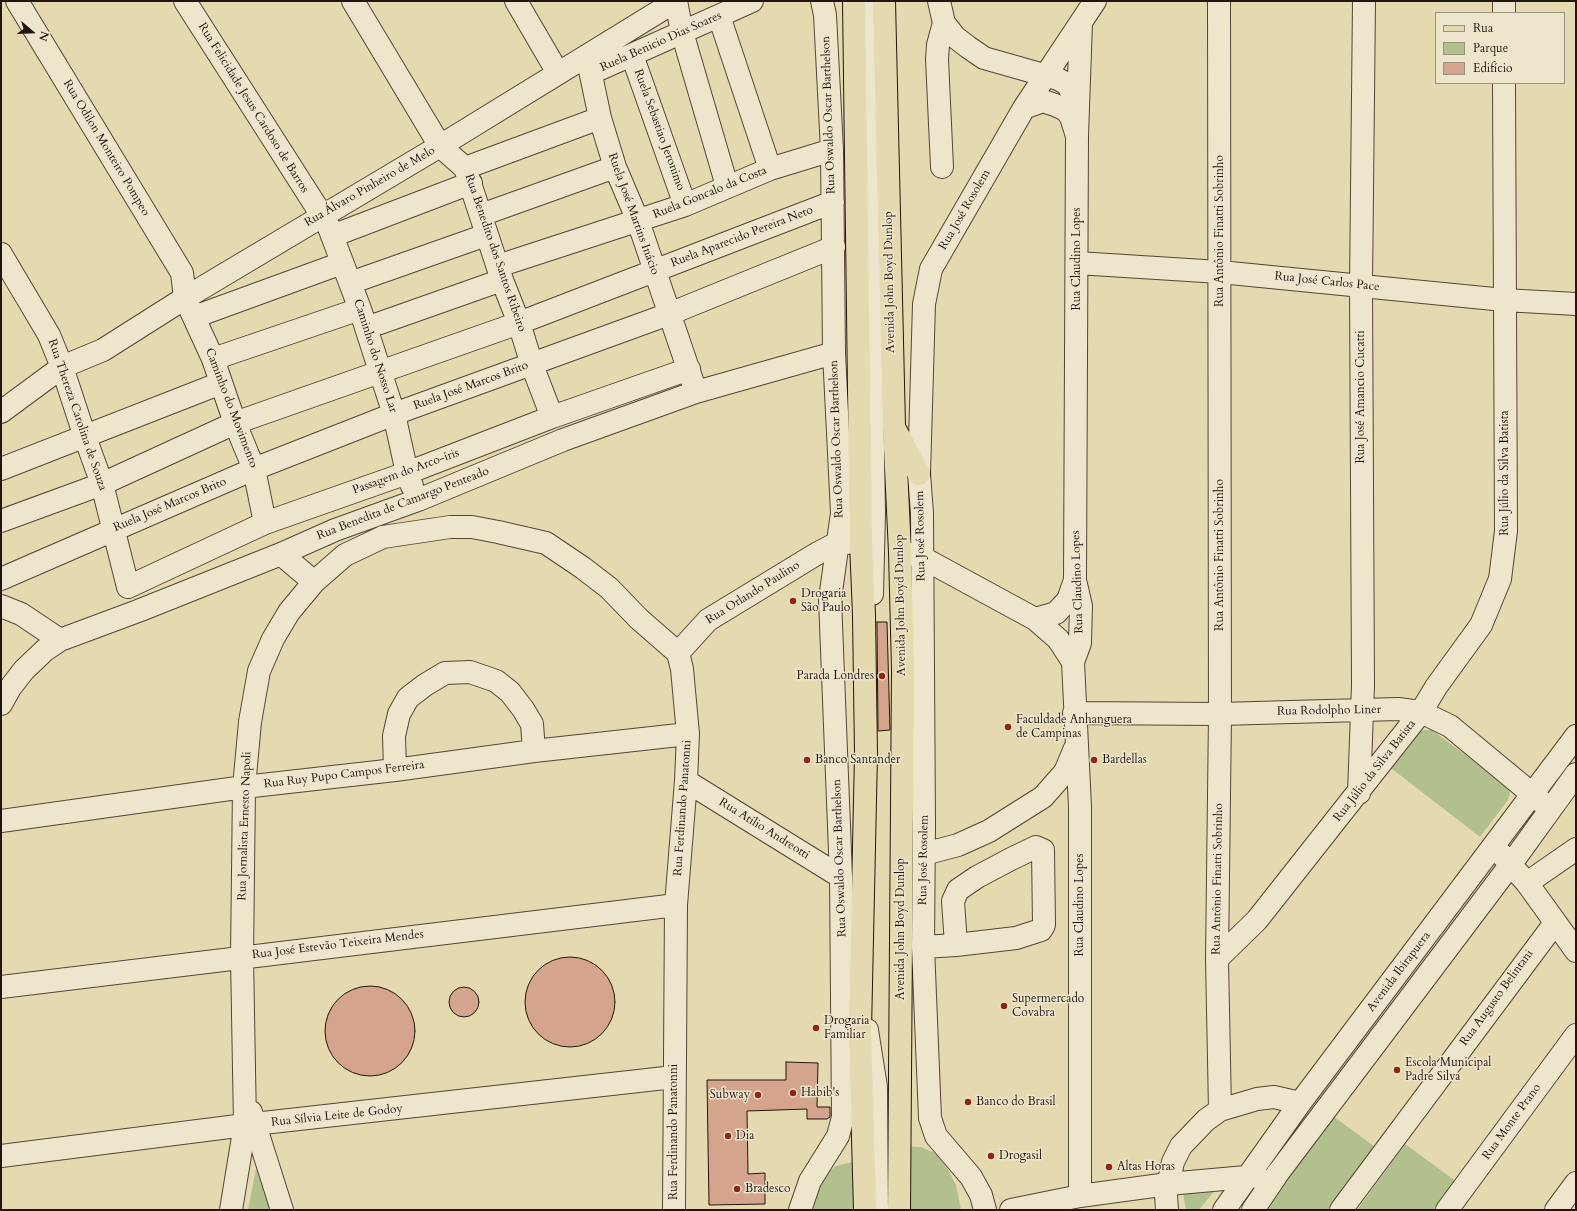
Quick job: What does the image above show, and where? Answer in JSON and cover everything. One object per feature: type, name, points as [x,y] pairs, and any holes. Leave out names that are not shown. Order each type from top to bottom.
[{"type":"main road","name":"Avenida John Boyd Dunlop","points":[[854,1],[882,547],[903,670],[899,1210]]},
{"type":"main road","name":"Avenida John Boyd Dunlop","points":[[865,1210],[860,1030],[866,754],[864,615],[882,547],[894,426],[884,1]]},
{"type":"main road","points":[[894,426],[920,474]]},
{"type":"street","name":"Rua Odilon Monteiro Pompeo","points":[[17,1],[182,273],[185,298]]},
{"type":"street","name":"Rua Felicidade Jesus Cardoso de Barros","points":[[185,1],[321,216]]},
{"type":"street","name":"Rua Benedito dos Santos Ribeiro","points":[[352,1],[440,146],[468,176],[532,365],[552,417]]},
{"type":"street","points":[[516,1],[558,73]]},
{"type":"street","name":"Rua Álvaro Pinheiro de Melo","points":[[1,412],[62,367],[103,350],[185,298],[440,146],[558,73],[589,64],[676,1]]},
{"type":"street","points":[[676,1],[682,32],[727,186]]},
{"type":"street","name":"Ruela Benicio Dias Soares","points":[[589,64],[632,55],[752,1]]},
{"type":"street","name":"Rua Oswaldo Oscar Barthelson","points":[[800,1210],[810,1181],[838,1136],[843,1117],[841,877],[830,599],[836,543],[842,512],[834,353],[832,150],[825,15],[822,1]]},
{"type":"street","points":[[866,1],[882,547],[896,732],[892,915],[890,1210]]},
{"type":"street","points":[[877,1],[882,295],[882,547],[870,622],[873,823],[867,918],[867,1032],[876,1088],[877,1210]]},
{"type":"street","points":[[939,1],[944,23],[955,37],[984,58],[1058,79],[1067,84],[1078,102]]},
{"type":"street","name":"Rua José Rosolem","points":[[985,1210],[981,1195],[971,1177],[936,1136],[932,1128],[930,1118],[923,947],[924,854],[921,557],[922,513],[920,474],[924,304],[931,269],[1024,108],[1095,1]]},
{"type":"street","name":"Rua Antônio Finatti Sobrinho","points":[[1219,1],[1220,714],[1217,959],[1220,1110]]},
{"type":"street","name":"Rua José Amancio Cucatti","points":[[1359,793],[1362,711],[1361,286],[1364,1]]},
{"type":"street","points":[[1504,1],[1504,12]]},
{"type":"street","points":[[719,16],[770,169]]},
{"type":"street","points":[[942,168],[937,60],[938,45],[944,23]]},
{"type":"street","name":"Rua Claudino Lopes","points":[[1080,1196],[1080,807],[1074,713],[1073,662],[1080,643],[1081,606],[1075,580],[1077,135],[1081,23]]},
{"type":"street","name":"Ruela Sebastiao Jeronimo","points":[[632,55],[685,205]]},
{"type":"street","name":"Ruela José Martins Inácio","points":[[589,64],[600,118],[616,167],[638,221],[668,314],[696,392]]},
{"type":"street","name":"Rua Júlio da Silva Batista","points":[[1217,959],[1257,920],[1359,793],[1421,712],[1436,687],[1481,625],[1500,578],[1506,530],[1504,84]]},
{"type":"street","name":"Rua Claudino Lopes","points":[[1024,108],[1043,101],[1066,110],[1071,117],[1077,135]]},
{"type":"street","points":[[332,236],[600,118]]},
{"type":"street","name":"Ruela Goncalo da Costa","points":[[213,358],[363,318],[500,273],[685,205],[770,169],[832,150]]},
{"type":"street","points":[[350,283],[616,167]]},
{"type":"street","name":"Ruela Aparecido Pereira Neto","points":[[1,522],[102,484],[235,423],[519,323],[833,202]]},
{"type":"street","name":"Caminho do Nosso Lar","points":[[321,216],[332,236],[363,318],[394,414],[406,473],[418,500]]},
{"type":"street","name":"Ruela José Marcos Brito","points":[[1,579],[254,469],[394,414],[532,365],[668,314],[834,247]]},
{"type":"street","name":"Rua Thereza Carolina de Souza","points":[[1,254],[49,335],[62,367],[102,484],[115,529],[128,587]]},
{"type":"street","points":[[194,317],[342,263]]},
{"type":"street","name":"Rua José Carlos Pace","points":[[1077,263],[1220,272],[1504,300],[1576,304]]},
{"type":"street","name":"Caminho do Movimento","points":[[185,298],[213,358],[235,423],[274,520]]},
{"type":"street","name":"Rua Benedita de Camargo Penteado","points":[[1,704],[10,688],[24,670],[45,650],[60,640],[138,611],[281,554],[335,530],[418,500],[563,440],[696,392],[834,353]]},
{"type":"street","name":"Passagem do Arco-íris","points":[[128,587],[274,520],[406,473],[552,417],[689,369]]},
{"type":"street","points":[[1,469],[221,382]]},
{"type":"street","points":[[274,520],[313,521],[335,530]]},
{"type":"street","name":"Rua Jornalista Ernesto Napoli","points":[[231,1210],[250,1125],[245,1095],[242,957],[244,787],[250,722],[259,671],[273,639],[289,612],[314,582],[345,555],[383,537],[450,526],[472,527],[546,543],[584,568],[609,588],[639,619],[678,653]]},
{"type":"street","points":[[836,543],[882,547],[921,557],[1035,619],[1058,639],[1073,662]]},
{"type":"street","name":"Rua Orlando Paulino","points":[[678,653],[708,620],[836,543]]},
{"type":"street","points":[[281,554],[314,582]]},
{"type":"street","points":[[1035,619],[1056,613],[1068,600],[1075,580]]},
{"type":"street","points":[[1,606],[21,614],[60,640]]},
{"type":"street","name":"Rua Ferdinando Panatonni","points":[[674,1210],[676,905],[686,781],[688,734],[682,669],[678,653]]},
{"type":"street","points":[[395,770],[394,736],[398,714],[408,698],[424,685],[444,673],[470,672],[496,681],[510,692],[532,724],[534,751]]},
{"type":"street","name":"Rua Rodolpho Liner","points":[[1074,713],[1220,714],[1398,709],[1421,712],[1450,726],[1533,793],[1550,809]]},
{"type":"street","name":"Rua Ruy Pupo Campos Ferreira","points":[[1,821],[244,787],[395,770],[534,751],[688,734]]},
{"type":"street","name":"Avenida Ibirapuera","points":[[1224,1210],[1300,1103],[1576,736]]},
{"type":"street","points":[[924,854],[958,845],[989,831],[1043,797],[1065,772],[1076,746]]},
{"type":"street","name":"Avenida Ibirapuera","points":[[1253,1210],[1278,1173],[1511,864],[1576,774]]},
{"type":"street","name":"Rua Atílio Andreotti","points":[[686,781],[841,877]]},
{"type":"street","points":[[1043,797],[1065,798],[1080,807]]},
{"type":"street","points":[[923,947],[956,945],[1016,938],[1041,930],[1044,925],[1043,850],[1036,847],[977,877],[958,890],[953,901],[956,945]]},
{"type":"street","points":[[1493,847],[1511,864],[1527,883],[1576,951]]},
{"type":"street","points":[[1527,883],[1576,849]]},
{"type":"street","name":"Rua José Estevão Teixeira Mendes","points":[[1,987],[676,905]]},
{"type":"street","name":"Rua Augusto Belintani","points":[[1341,1210],[1555,922]]},
{"type":"street","name":"Rua Monte Prano","points":[[1447,1210],[1576,1035]]},
{"type":"street","name":"Rua Sílvia Leite de Godoy","points":[[1,1156],[250,1125],[674,1077]]},
{"type":"street","points":[[1167,1210],[1166,1195],[1168,1184],[1173,1162],[1181,1146],[1193,1132],[1220,1110],[1257,1099],[1274,1097],[1300,1103]]},
{"type":"street","points":[[250,1125],[282,1210]]},
{"type":"street","points":[[1011,1210],[1080,1196],[1168,1184],[1278,1173]]},
{"type":"street","points":[[1556,1210],[1576,1183]]},
{"type":"green space","points":[[1432,730],[1506,785],[1510,793],[1508,800],[1480,837],[1391,768],[1418,732]]},
{"type":"green space","points":[[1329,1113],[1375,1147],[1328,1210],[1260,1210]]},
{"type":"green space","points":[[1405,1144],[1460,1184],[1440,1210],[1357,1210]]},
{"type":"green space","points":[[901,1146],[921,1147],[935,1153],[947,1168],[956,1185],[961,1210],[902,1210]]},
{"type":"green space","points":[[259,1154],[276,1210],[248,1210]]},
{"type":"green space","points":[[856,1161],[858,1210],[810,1210],[823,1176],[836,1166]]},
{"type":"green space","points":[[1223,1180],[1199,1210],[1186,1210],[1182,1187]]},
{"type":"building","name":"Parada Londres","points":[[877,622],[887,622],[890,730],[878,731]]},
{"type":"building","points":[[570,957],[587,961],[602,970],[611,985],[615,1002],[611,1019],[602,1034],[587,1043],[570,1047],[553,1043],[538,1034],[529,1019],[525,1002],[529,985],[538,970],[553,961]]},
{"type":"building","points":[[370,986],[387,990],[402,999],[411,1014],[415,1031],[411,1048],[402,1063],[387,1072],[370,1076],[353,1072],[338,1063],[329,1048],[325,1031],[329,1014],[338,999],[353,990]]},
{"type":"building","points":[[464,987],[470,988],[478,996],[478,1008],[470,1016],[464,1017],[458,1016],[450,1008],[449,1002],[450,996],[458,988]]},
{"type":"building","points":[[786,1062],[818,1063],[817,1107],[830,1107],[830,1117],[827,1119],[807,1119],[807,1109],[747,1111],[748,1174],[765,1173],[765,1204],[709,1205],[707,1080],[786,1080]]},
{"type":"place","name":"Drogaria São Paulo","points":[[793,601]]},
{"type":"place","name":"Parada Londres","points":[[882,676]]},
{"type":"place","name":"Faculdade Anhanguera de Campinas","points":[[1008,727]]},
{"type":"place","name":"Banco Santander","points":[[807,760]]},
{"type":"place","name":"Bardellas","points":[[1094,760]]},
{"type":"place","name":"Supermercado Covabra","points":[[1004,1006]]},
{"type":"place","name":"Drogaria Familiar","points":[[816,1028]]},
{"type":"place","name":"Escola Municipal Padre Silva","points":[[1397,1070]]},
{"type":"place","name":"Habib's","points":[[793,1093]]},
{"type":"place","name":"Subway","points":[[758,1095]]},
{"type":"place","name":"Banco do Brasil","points":[[968,1102]]},
{"type":"place","name":"Dia","points":[[728,1136]]},
{"type":"place","name":"Drogasil","points":[[991,1156]]},
{"type":"place","name":"Altas Horas","points":[[1109,1167]]},
{"type":"place","name":"Bradesco","points":[[737,1189]]}]
